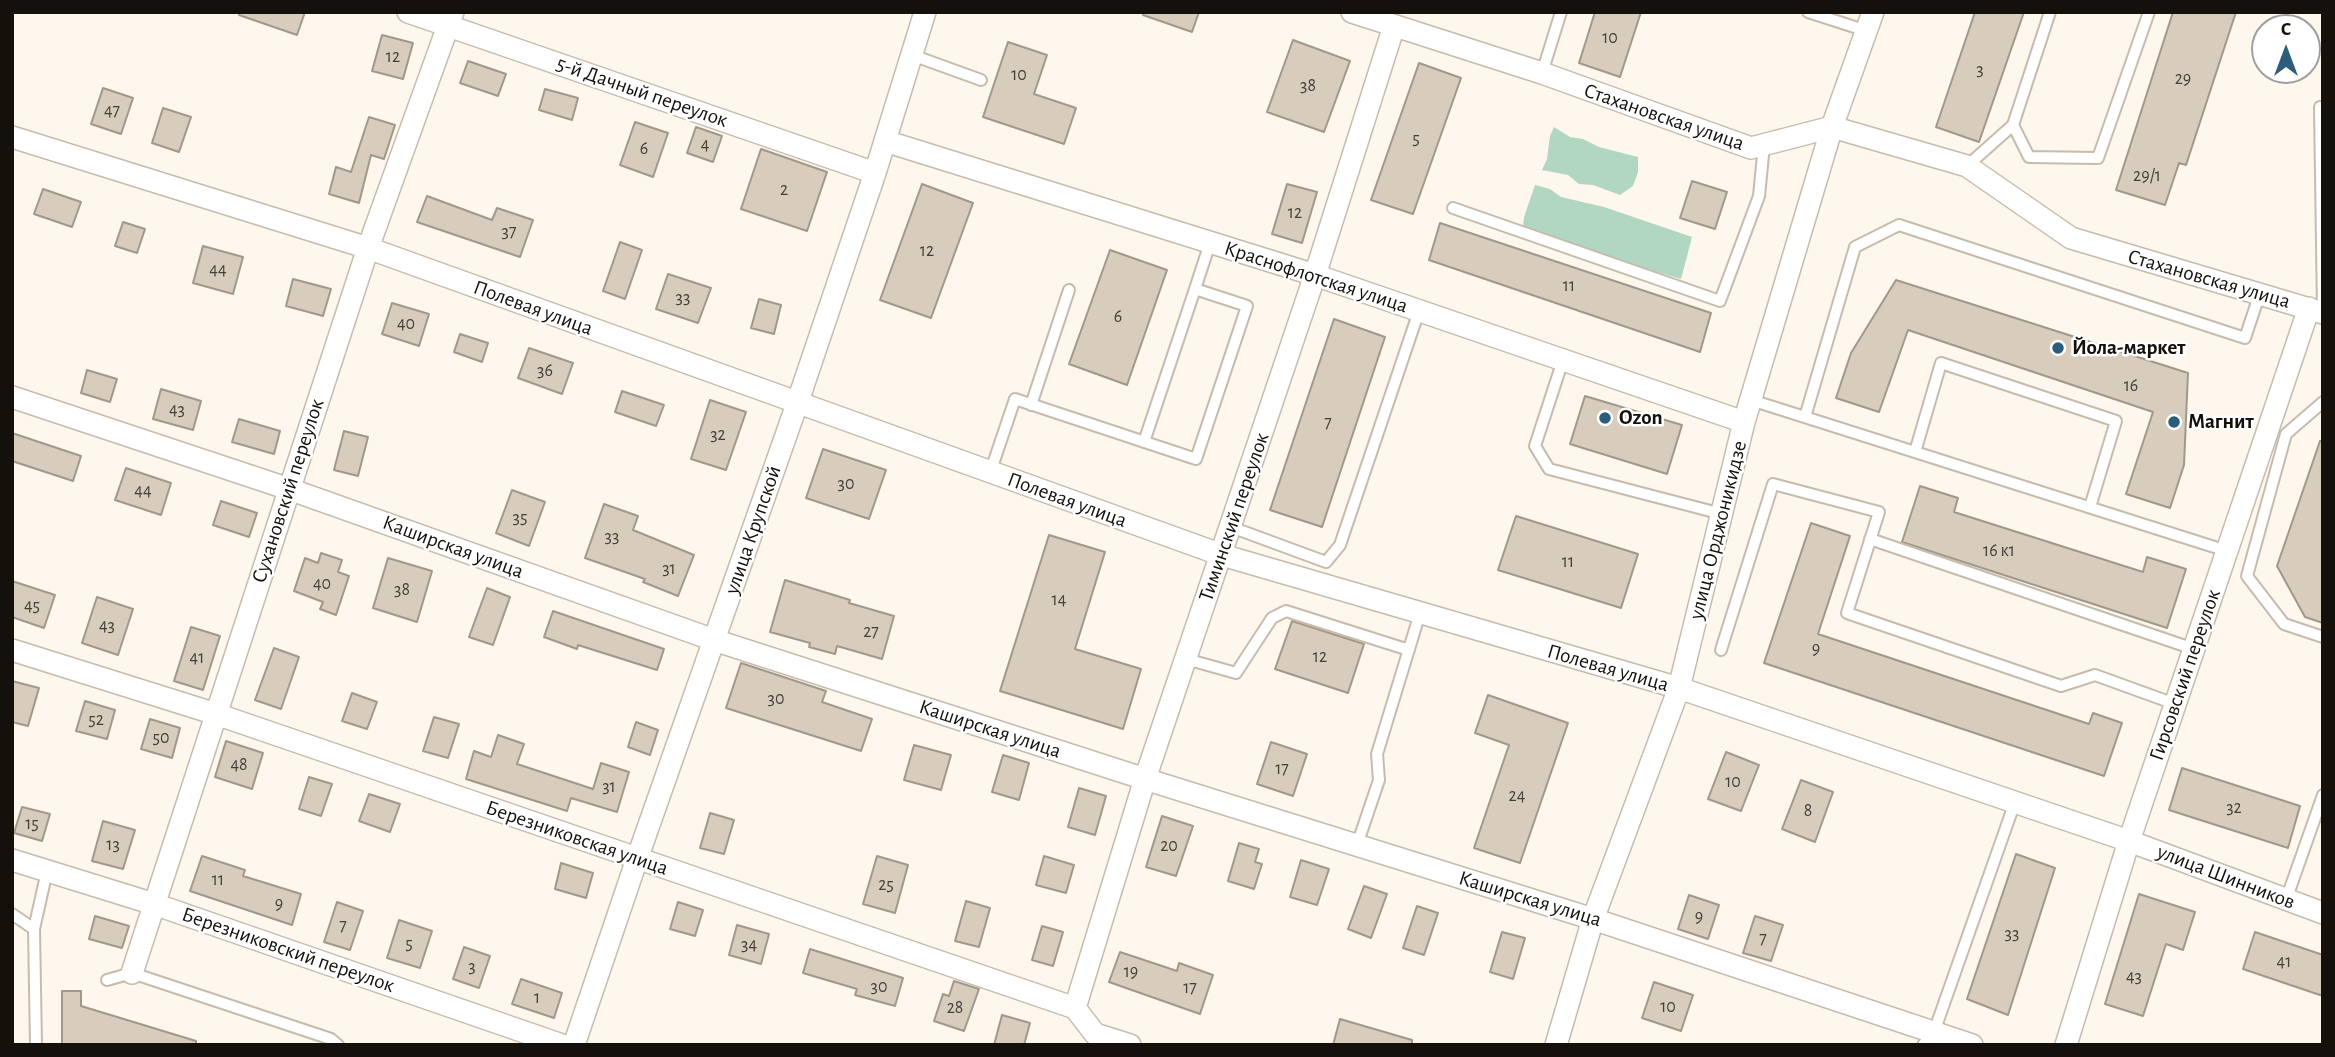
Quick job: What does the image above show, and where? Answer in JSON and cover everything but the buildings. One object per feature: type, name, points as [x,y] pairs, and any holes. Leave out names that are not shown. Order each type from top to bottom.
[{"type":"street","name":"5-й Дачный переулок","points":[[408,12],[451,19],[875,173]]},
{"type":"street","name":"улица Крупской","points":[[574,1045],[797,404],[875,173],[925,12]]},
{"type":"street","name":"Стахановская улица","points":[[1353,12],[1542,74],[1751,148],[1832,127],[1967,166],[2071,238],[2318,311]]},
{"type":"street","name":"Сухановский переулок","points":[[132,974],[368,248],[451,19]]},
{"type":"street","name":"улица Орджоникидзе","points":[[1556,1045],[1593,919],[1679,688],[1744,422],[1832,127],[1870,22]]},
{"type":"street","name":"Тиминский переулок","points":[[1075,1008],[1145,779],[1315,275],[1394,26]]},
{"type":"street","name":"Полевая улица","points":[[12,137],[368,248],[1222,555],[1679,688],[2129,841]]},
{"type":"street","name":"Краснофлотская улица","points":[[885,141],[1315,275],[1744,422]]},
{"type":"street","name":"Гирсовский переулок","points":[[2066,1045],[2129,841],[2227,551],[2318,311]]},
{"type":"street","name":"Каширская улица","points":[[12,397],[289,489],[714,640],[1593,919],[1928,1038],[1972,1045]]},
{"type":"street","name":"Березниковская улица","points":[[12,650],[216,714],[1075,1008]]},
{"type":"street","name":"улица Шинников","points":[[2129,841],[2323,913]]},
{"type":"street","name":"Березниковский переулок","points":[[12,860],[154,904],[562,1045]]},
{"type":"street","points":[[1075,1008],[1093,1039],[1130,1045]]},
{"type":"lane","points":[[1542,74],[1562,12]]},
{"type":"lane","points":[[1808,12],[1870,22]]},
{"type":"lane","points":[[1967,166],[2013,125],[2050,12]]},
{"type":"lane","points":[[2013,125],[2029,157],[2098,158],[2149,12]]},
{"type":"lane","points":[[912,55],[981,80]]},
{"type":"lane","points":[[2318,311],[2320,107]]},
{"type":"lane","points":[[1454,208],[1720,301],[1759,197],[1764,145]]},
{"type":"lane","points":[[1805,417],[1855,247],[1899,225],[2245,338],[2260,293]]},
{"type":"lane","points":[[1144,442],[1210,243]]},
{"type":"lane","points":[[990,472],[1015,399],[1196,459],[1247,306],[1195,289]]},
{"type":"lane","points":[[1031,405],[1069,290]]},
{"type":"lane","points":[[1231,527],[1326,562],[1340,545],[1419,311]]},
{"type":"lane","points":[[1563,360],[1535,446],[1549,469],[1722,514]]},
{"type":"lane","points":[[1915,452],[1941,363],[2116,421],[2090,507]]},
{"type":"lane","points":[[1751,400],[2227,551]]},
{"type":"lane","points":[[2323,402],[2286,434],[2247,576],[2284,624],[2323,637]]},
{"type":"lane","points":[[1721,650],[1773,484],[1879,512],[1847,613],[2061,686],[2095,675],[2175,704]]},
{"type":"lane","points":[[1870,539],[2194,649]]},
{"type":"lane","points":[[1186,659],[1236,673],[1272,618],[1286,611],[1409,650]]},
{"type":"lane","points":[[1357,845],[1379,780],[1377,754],[1420,613]]},
{"type":"lane","points":[[2286,900],[2323,794]]},
{"type":"lane","points":[[1928,1038],[2015,802]]},
{"type":"lane","points":[[36,1045],[34,929],[47,871]]},
{"type":"lane","points":[[12,914],[34,929]]},
{"type":"lane","points":[[107,980],[132,974],[331,1039],[338,1045]]},
{"type":"green space","points":[[1554,127],[1570,137],[1638,157],[1638,172],[1633,186],[1620,195],[1593,185],[1579,184],[1568,175],[1542,170]]},
{"type":"green space","points":[[1535,185],[1550,189],[1561,197],[1604,207],[1692,237],[1681,279],[1599,255],[1523,227]]},
{"type":"place","name":"Йола-маркет","points":[[2058,348]]},
{"type":"place","name":"Ozon","points":[[1605,418]]},
{"type":"place","name":"Магнит","points":[[2174,422]]}]
